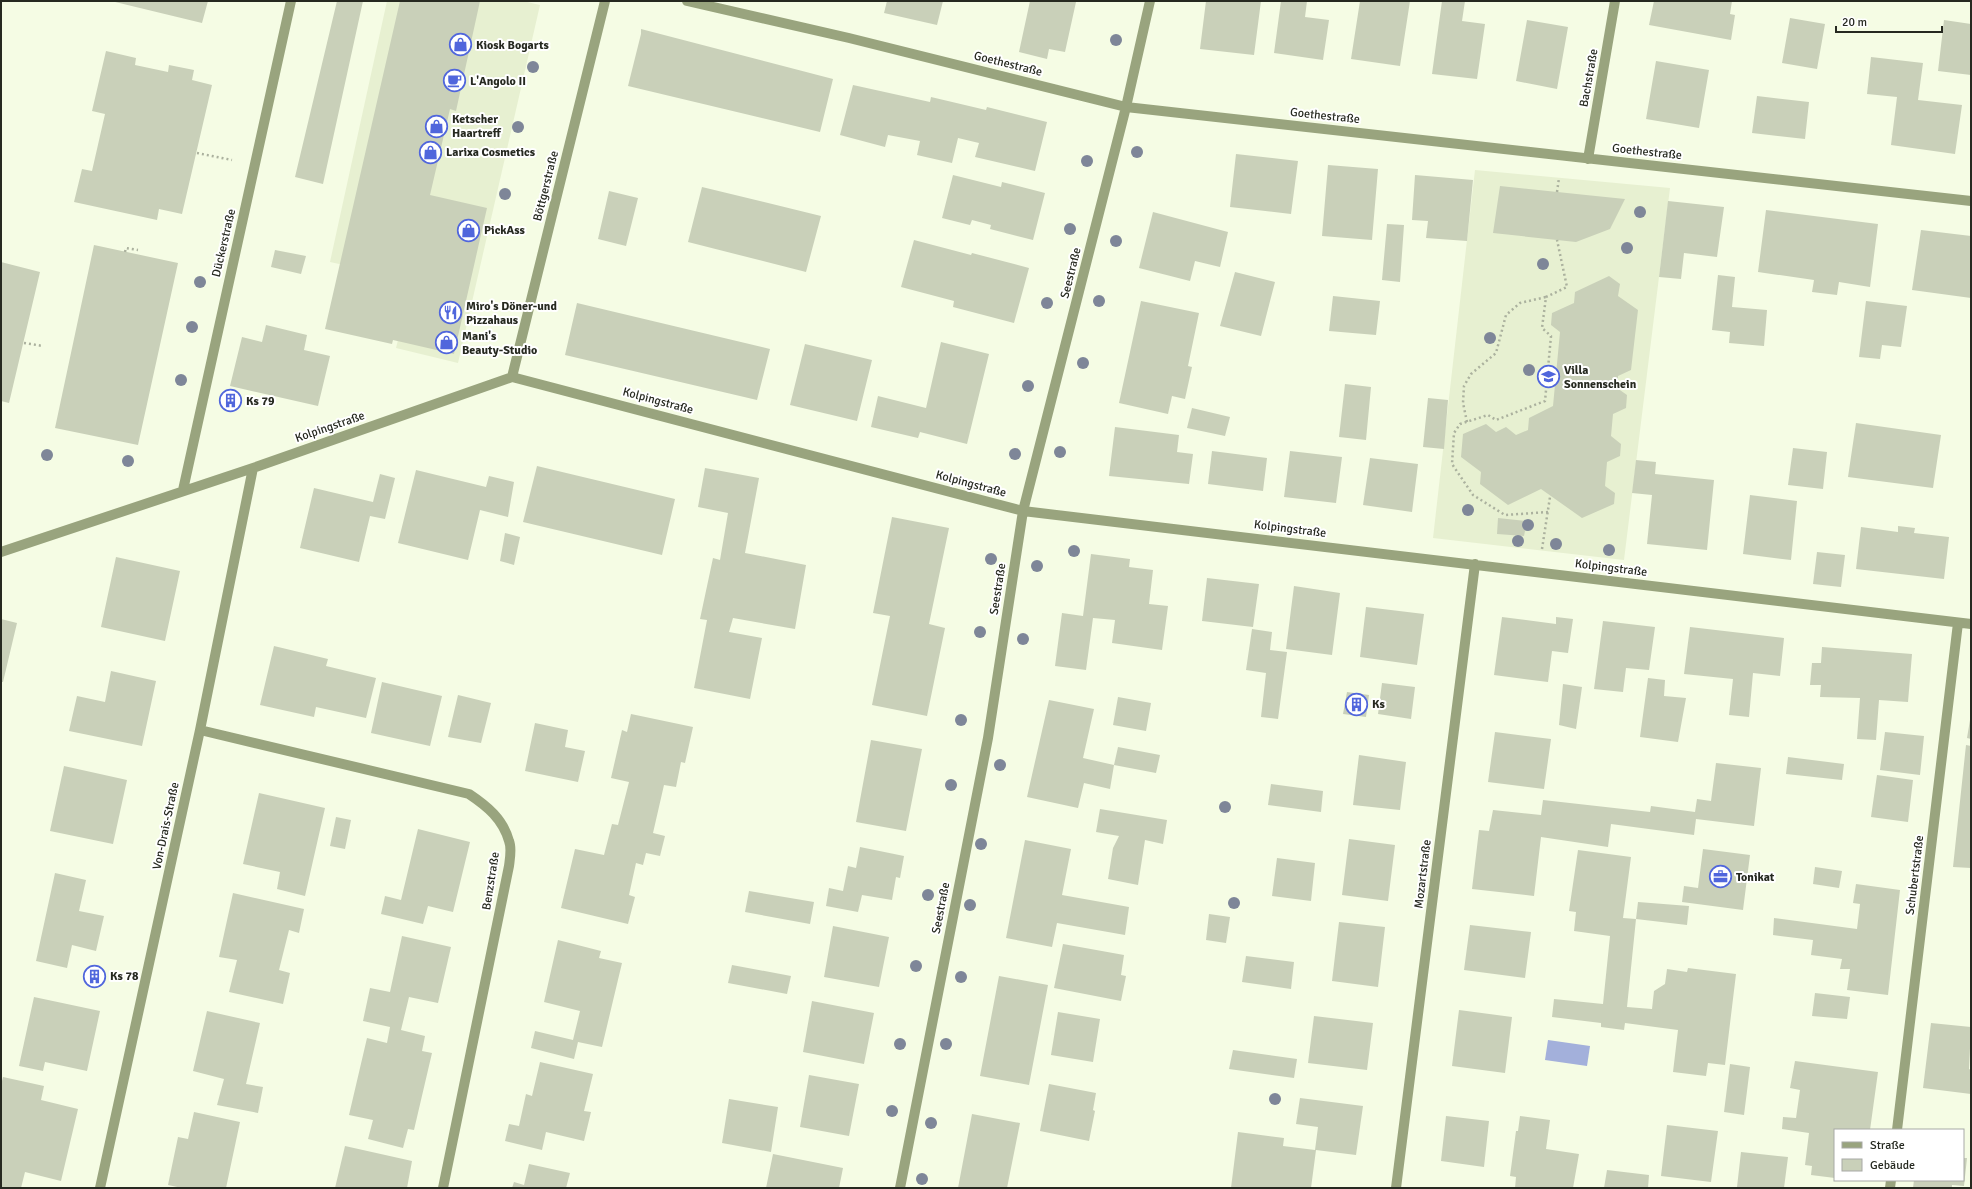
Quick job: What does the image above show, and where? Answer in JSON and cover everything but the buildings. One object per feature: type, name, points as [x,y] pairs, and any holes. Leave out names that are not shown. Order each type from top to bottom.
[{"type":"street","name":"Dückerstraße","points":[[183,490],[291,1]]},
{"type":"street","name":"Böttgerstraße","points":[[512,377],[605,1]]},
{"type":"street","name":"Goethestraße","points":[[687,1],[849,38],[1126,107],[1971,201]]},
{"type":"street","name":"Seestraße","points":[[900,1188],[988,738],[1023,511],[1126,107],[1150,1]]},
{"type":"street","name":"Bachstraße","points":[[1588,159],[1615,1]]},
{"type":"street","name":"Kolpingstraße","points":[[1,552],[183,490],[253,468],[512,377],[1023,511],[1971,624]]},
{"type":"street","name":"Von-Drais-Straße","points":[[100,1188],[200,730],[253,468]]},
{"type":"street","name":"Mozartstraße","points":[[1396,1188],[1475,564]]},
{"type":"street","name":"Schubertstraße","points":[[1897,1129],[1958,623]]},
{"type":"street","name":"Benzstraße","points":[[200,730],[469,794],[488,807],[501,824],[510,842],[509,866],[443,1188]]},
{"type":"path","points":[[197,152],[254,164]]},
{"type":"path","points":[[1467,422],[1463,403],[1464,386],[1471,374],[1496,354],[1506,315],[1520,303],[1546,297],[1567,287],[1557,240]]},
{"type":"path","points":[[126,252],[126,248],[138,250]]},
{"type":"path","points":[[1546,297],[1542,328],[1551,336],[1545,401],[1496,420],[1488,415],[1460,424],[1454,433],[1452,464],[1473,495],[1505,515],[1548,512]]},
{"type":"path","points":[[24,343],[43,346]]},
{"type":"path","points":[[1539,572],[1550,496]]},
{"type":"shaded area","points":[[387,1],[523,1],[540,5],[458,363],[396,348],[413,280],[330,262]]},
{"type":"shaded area","name":"Villa Sonnenschein","points":[[1475,170],[1670,188],[1624,560],[1433,538]]},
{"type":"water","points":[[1548,1040],[1590,1046],[1587,1066],[1545,1060]]},
{"type":"place","name":"Kiosk Bogarts","points":[[461,45]]},
{"type":"place","name":"L'Angolo II","points":[[454,81]]},
{"type":"place","name":"Ketscher Haartreff","points":[[436,126]]},
{"type":"place","name":"Larixa Cosmetics","points":[[430,152]]},
{"type":"place","name":"PickAss","points":[[469,230]]},
{"type":"place","name":"Miro's Döner-und Pizzahaus","points":[[451,313]]},
{"type":"place","name":"Mani's Beauty-Studio","points":[[446,343]]},
{"type":"place","name":"Villa Sonnenschein","points":[[1549,377]]},
{"type":"place","name":"Ks 79","points":[[231,401]]},
{"type":"place","name":"Ks","points":[[1356,704]]},
{"type":"place","name":"Tonikat","points":[[1721,877]]},
{"type":"place","name":"Ks 78","points":[[95,976]]}]
